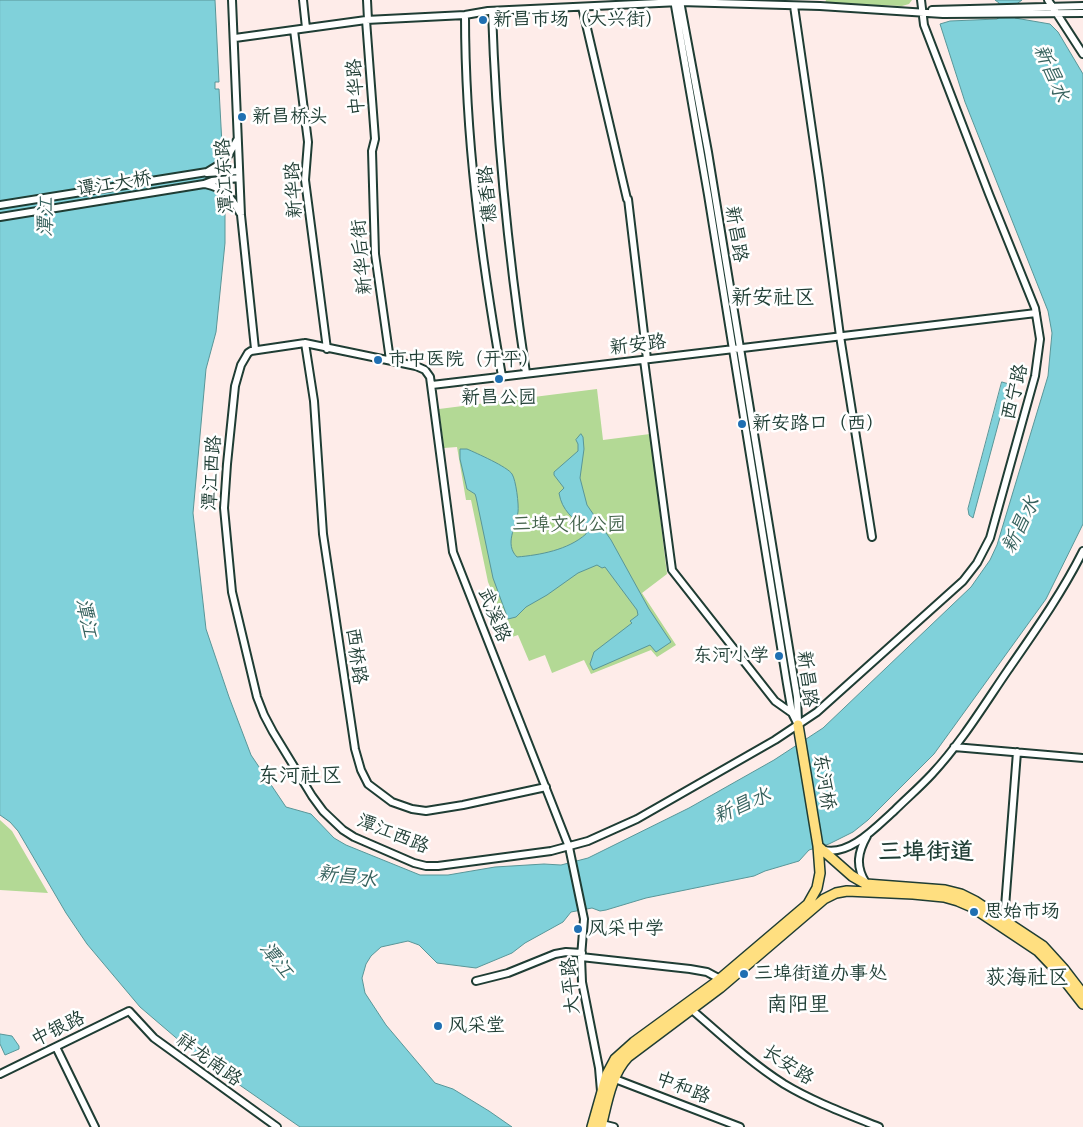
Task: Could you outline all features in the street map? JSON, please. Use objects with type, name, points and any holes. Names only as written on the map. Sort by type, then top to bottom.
[{"type":"main road","name":"东河桥","points":[[597,1125],[601,1093],[610,1066],[624,1050],[720,979],[808,904],[814,896],[819,879],[819,847],[798,725]]},
{"type":"main road","points":[[819,847],[841,867],[866,884],[953,892],[968,897],[1043,946],[1083,994]]},
{"type":"main road","points":[[597,1125],[621,1064],[628,1056],[720,988],[824,899],[841,888],[846,878],[841,867]]},
{"type":"main road","points":[[836,892],[847,891],[944,897],[965,904],[1038,951],[1058,972],[1083,1004]]},
{"type":"street","name":"潭江东路","points":[[232,0],[241,215],[255,350]]},
{"type":"street","points":[[303,0],[306,28]]},
{"type":"street","name":"中华路","points":[[367,0],[376,139],[372,151]]},
{"type":"street","name":"西宁路","points":[[798,725],[817,712],[938,605],[971,572],[990,538],[1036,376],[1040,339],[1036,313],[927,32],[921,11],[921,0]]},
{"type":"street","points":[[1048,0],[1083,54]]},
{"type":"street","points":[[235,38],[367,20],[677,1],[794,6],[821,3],[921,11],[942,8],[1058,14],[1083,13]]},
{"type":"street","name":"新昌路","points":[[677,1],[797,697],[798,725]]},
{"type":"street","points":[[794,6],[840,336],[872,537]]},
{"type":"street","points":[[1024,11],[1083,6]]},
{"type":"street","points":[[582,7],[628,199],[672,570],[775,701],[792,714]]},
{"type":"street","name":"穗香路","points":[[492,11],[504,207],[526,374]]},
{"type":"street","points":[[465,15],[472,172],[482,252],[502,376]]},
{"type":"street","name":"新华路","points":[[294,30],[308,142],[305,180],[327,349]]},
{"type":"street","points":[[202,173],[212,170],[225,161],[238,137]]},
{"type":"street","name":"新华后街","points":[[372,151],[375,254],[390,360]]},
{"type":"street","points":[[202,173],[239,174]]},
{"type":"street","name":"谭江大桥","points":[[0,205],[202,173]]},
{"type":"street","name":"谭江大桥","points":[[0,218],[204,184],[239,174]]},
{"type":"street","points":[[204,184],[216,187],[227,193],[241,215]]},
{"type":"street","name":"新安路","points":[[432,384],[1036,313]]},
{"type":"street","points":[[244,360],[250,344],[252,329]]},
{"type":"street","points":[[255,350],[305,343],[416,366],[425,370],[432,384]]},
{"type":"street","name":"西桥路","points":[[305,343],[314,401],[323,534],[355,749],[365,778],[374,789],[392,802],[424,811],[463,805],[546,787]]},
{"type":"street","name":"新昌路","points":[[736,349],[792,714],[798,725]]},
{"type":"street","name":"潭江西路","points":[[255,350],[248,354],[244,360],[235,386],[226,464],[224,508],[229,578],[244,644],[264,715],[312,796],[336,824],[354,837],[422,865],[438,866],[498,859],[569,847],[637,820],[742,760],[798,725]]},
{"type":"street","name":"武溪路","points":[[432,384],[453,552],[569,847]]},
{"type":"street","points":[[866,884],[859,869],[858,858],[861,846],[868,836],[932,775],[954,747],[1043,620],[1083,551]]},
{"type":"street","points":[[954,747],[1083,758]]},
{"type":"street","points":[[1004,920],[1017,752]]},
{"type":"street","points":[[819,847],[832,851],[840,850],[868,836]]},
{"type":"street","name":"大平路","points":[[569,847],[584,919],[582,955],[583,992],[599,1068],[601,1093]]},
{"type":"street","points":[[476,981],[508,973],[556,954],[566,952],[690,969],[707,972],[720,979]]},
{"type":"street","name":"长安路","points":[[691,1009],[784,1084],[821,1103],[879,1127]]},
{"type":"street","name":"中银路","points":[[0,1074],[129,1011]]},
{"type":"street","name":"祥龙南路","points":[[129,1011],[154,1038],[277,1127]]},
{"type":"street","points":[[56,1048],[96,1127]]},
{"type":"street","name":"中和路","points":[[615,1078],[740,1127]]},
{"type":"street","points":[[597,1125],[614,1127]]},
{"type":"green space","points":[[826,0],[912,0],[909,4],[902,6],[825,3]]},
{"type":"green space","name":"三埠文化公园","points":[[597,389],[603,440],[650,434],[667,574],[642,593],[676,645],[657,657],[651,650],[591,674],[584,660],[552,673],[545,655],[529,661],[518,635],[509,638],[504,626],[506,624],[488,582],[471,500],[466,500],[457,447],[444,448],[439,409]]},
{"type":"green space","points":[[0,820],[12,831],[48,893],[0,890]]},
{"type":"water","points":[[0,0],[215,0],[219,82],[215,82],[215,89],[219,89],[225,200],[225,243],[216,332],[206,369],[193,513],[206,629],[251,755],[286,807],[311,814],[334,838],[346,845],[420,875],[448,875],[495,867],[544,864],[561,865],[588,858],[689,808],[774,760],[823,728],[971,587],[990,560],[997,545],[1048,376],[1052,333],[1048,311],[965,102],[940,24],[950,21],[997,19],[1001,16],[999,3],[995,0],[1022,0],[1014,6],[1013,13],[1015,18],[1050,24],[1058,32],[1083,74],[1083,524],[1046,599],[934,754],[868,820],[853,832],[829,844],[809,850],[799,861],[754,876],[646,898],[606,910],[600,911],[592,908],[571,912],[563,922],[525,943],[512,953],[476,968],[437,963],[419,945],[408,941],[381,947],[371,956],[366,964],[362,978],[365,993],[386,1025],[435,1083],[453,1089],[512,1127],[300,1127],[195,1054],[140,1007],[87,944],[66,913],[18,831],[0,815]]},
{"type":"water","points":[[1002,382],[1009,384],[973,518],[969,515],[968,509]]},
{"type":"water","points":[[581,434],[584,449],[580,478],[587,505],[611,540],[649,609],[671,642],[656,652],[650,645],[593,670],[590,664],[594,652],[632,623],[630,621],[638,615],[637,610],[605,567],[602,568],[597,565],[578,573],[526,607],[516,617],[508,619],[493,578],[476,497],[475,494],[467,489],[460,459],[460,449],[467,449],[498,464],[512,474],[518,498],[518,509],[511,547],[517,557],[535,555],[562,548],[579,540],[586,534],[586,530],[569,514],[563,505],[559,493],[564,488],[554,475],[554,472],[578,451],[576,440]]},
{"type":"water","points":[[0,1034],[12,1036],[19,1049],[5,1055],[0,1044]]},
{"type":"place","name":"新昌市场（大兴街）","points":[[483,20]]},
{"type":"place","name":"新昌桥头","points":[[242,117]]},
{"type":"place","name":"市中医院（开平）","points":[[378,360]]},
{"type":"place","name":"新昌公园","points":[[499,379]]},
{"type":"place","name":"新安路口（西）","points":[[742,424]]},
{"type":"place","name":"东河小学","points":[[779,656]]},
{"type":"place","name":"思始市场","points":[[974,912]]},
{"type":"place","name":"风采中学","points":[[578,929]]},
{"type":"place","name":"三埠街道办事处","points":[[744,974]]},
{"type":"place","name":"风采堂","points":[[438,1026]]},
{"type":"district","name":"新安社区","points":[[773,298]]},
{"type":"district","name":"东河社区","points":[[300,776]]},
{"type":"district","name":"三埠街道","points":[[926,852]]},
{"type":"district","name":"荻海社区","points":[[1027,978]]},
{"type":"district","name":"南阳里","points":[[798,1005]]},
{"type":"water label","name":"新昌水","points":[[1051,73]]},
{"type":"water label","name":"潭江","points":[[46,217]]},
{"type":"water label","name":"新昌水","points":[[1021,525]]},
{"type":"water label","name":"潭江","points":[[86,618]]},
{"type":"water label","name":"新昌水","points":[[742,806]]},
{"type":"water label","name":"新昌水","points":[[347,877]]},
{"type":"water label","name":"潭江","points":[[276,960]]}]
